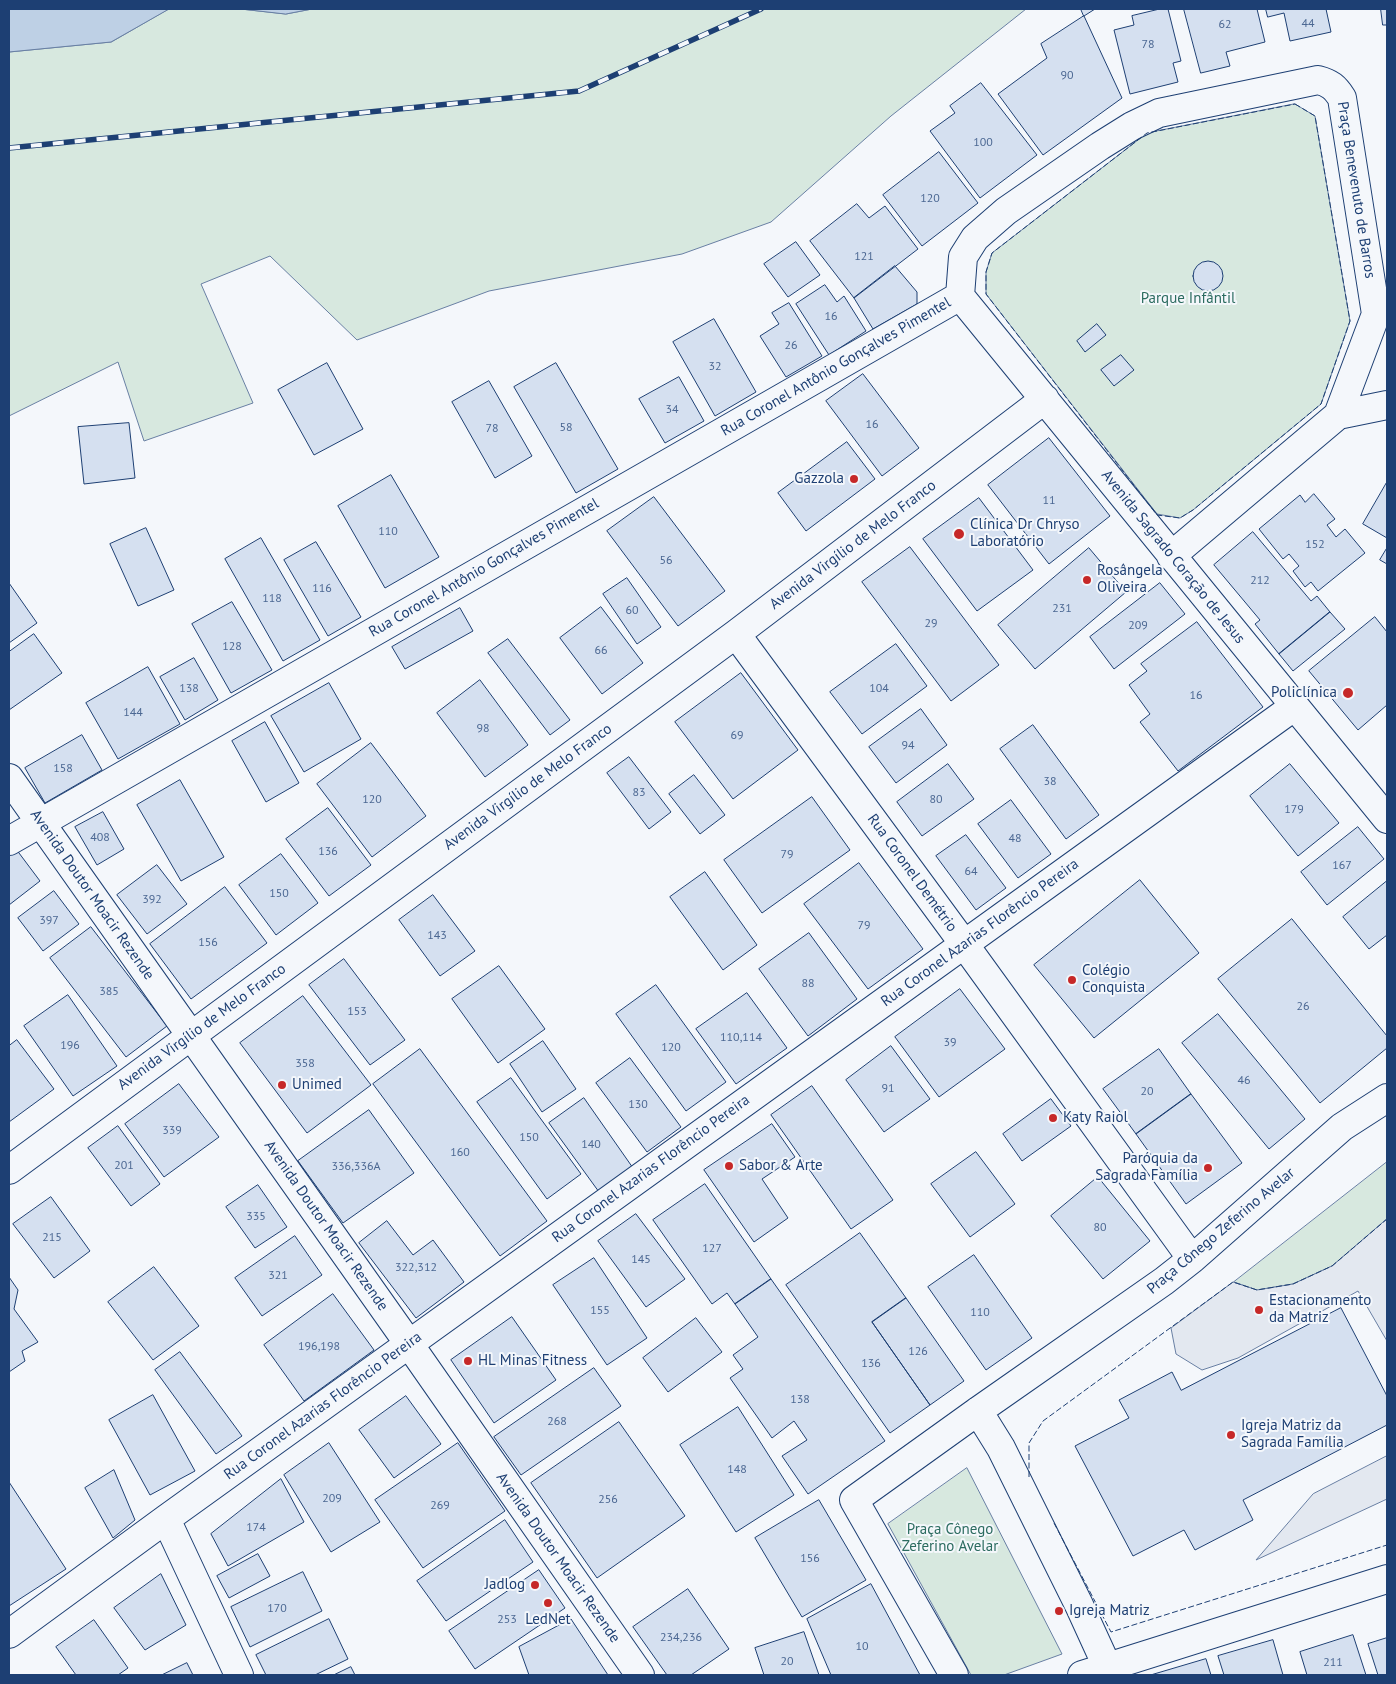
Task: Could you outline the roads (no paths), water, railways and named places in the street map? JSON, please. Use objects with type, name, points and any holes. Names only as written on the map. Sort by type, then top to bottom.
[{"type":"street","name":"Praça Benevenuto de Barros","points":[[960,296],[963,257],[975,238],[1006,211],[1132,126],[1159,113],[1318,80],[1329,82],[1335,87],[1342,98],[1376,314],[1338,415],[1171,556]]},
{"type":"street","name":"Avenida Sagrado Coração de Jesus","points":[[960,296],[1387,819]]},
{"type":"street","name":"Rua Coronel Antônio Gonçalves Pimentel","points":[[9,841],[960,296]]},
{"type":"street","points":[[1376,314],[1387,344]]},
{"type":"street","name":"Avenida Virgílio de Melo Franco","points":[[9,1170],[736,634],[1045,399]]},
{"type":"street","points":[[1338,415],[1387,405]]},
{"type":"street","name":"Rua Coronel Demétrio","points":[[736,634],[1192,1259]]},
{"type":"street","name":"Rua Coronel Azarias Florêncio Pereira","points":[[9,1634],[1295,706]]},
{"type":"street","name":"Avenida Doutor Moacir Rezende","points":[[9,778],[409,1344],[640,1675]]},
{"type":"street","name":"Praça Cônego Zeferino Avelar","points":[[954,1675],[854,1500],[1164,1281],[1192,1259],[1342,1127],[1387,1098]]},
{"type":"street","points":[[978,1411],[1001,1448],[1079,1605],[1100,1673],[1387,1579]]},
{"type":"street","points":[[166,1519],[239,1675]]},
{"type":"water","points":[[9,9],[169,9],[111,42],[9,52]]},
{"type":"water","points":[[241,9],[312,9],[286,14]]},
{"type":"railway","points":[[9,148],[579,91],[761,9]]},
{"type":"place","name":"Gazzola","points":[[854,479]]},
{"type":"place","name":"Clínica Dr Chryso Laboratório","points":[[959,534]]},
{"type":"place","name":"Rosângela Oliveira","points":[[1087,580]]},
{"type":"place","name":"Policlínica","points":[[1348,693]]},
{"type":"place","name":"Colégio Conquista","points":[[1072,980]]},
{"type":"place","name":"Unimed","points":[[282,1085]]},
{"type":"place","name":"Katy Raiol","points":[[1053,1118]]},
{"type":"place","name":"Sabor & Arte","points":[[729,1166]]},
{"type":"place","name":"Paróquia da Sagrada Família","points":[[1208,1168]]},
{"type":"place","name":"Estacionamento da Matriz","points":[[1259,1310]]},
{"type":"place","name":"HL Minas Fitness","points":[[468,1361]]},
{"type":"place","name":"Igreja Matriz da Sagrada Família","points":[[1231,1435]]},
{"type":"place","name":"Jadlog","points":[[535,1585]]},
{"type":"place","name":"LedNet","points":[[548,1603]]},
{"type":"place","name":"Igreja Matriz","points":[[1059,1611]]},
{"type":"park label","name":"Parque Infântil","points":[[1188,299]]}]
